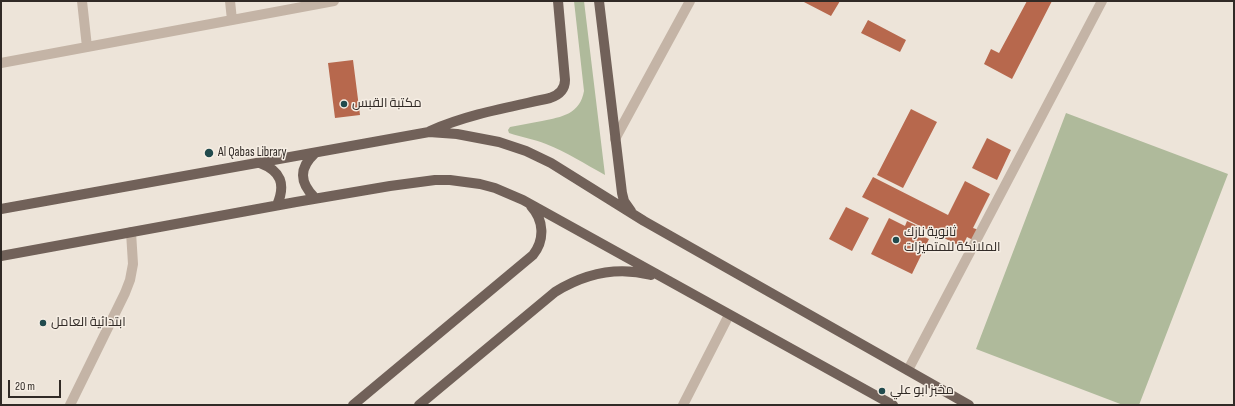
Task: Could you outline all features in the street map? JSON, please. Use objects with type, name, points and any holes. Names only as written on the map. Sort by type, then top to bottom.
[{"type":"main road","points":[[429,132],[444,124],[555,96],[561,92],[565,85],[565,80],[558,1]]},
{"type":"main road","points":[[599,1],[623,197],[629,209],[644,221]]},
{"type":"main road","points":[[1,209],[429,132],[485,138],[526,151],[564,170],[644,221],[969,405]]},
{"type":"main road","points":[[315,153],[308,160],[304,170],[304,181],[307,191],[315,198]]},
{"type":"main road","points":[[260,163],[270,167],[277,174],[281,184],[281,195],[277,205]]},
{"type":"main road","points":[[1,256],[315,198],[390,186],[435,180],[465,182],[495,188],[523,200],[893,405]]},
{"type":"main road","points":[[353,405],[533,255],[540,242],[542,228],[537,214],[531,206],[523,200]]},
{"type":"main road","points":[[419,405],[555,292],[573,282],[592,274],[623,271],[644,273],[664,279]]},
{"type":"street","points":[[82,1],[87,47]]},
{"type":"street","points":[[230,1],[232,20]]},
{"type":"street","points":[[1,63],[334,1]]},
{"type":"street","points":[[615,139],[690,1]]},
{"type":"street","points":[[908,370],[1102,1]]},
{"type":"street","points":[[70,405],[130,280],[133,264],[131,232]]},
{"type":"street","points":[[683,405],[729,315]]},
{"type":"green space","points":[[574,1],[584,1],[605,175],[554,147],[509,133],[508,130],[510,127],[563,116],[574,110],[579,105],[584,91]]},
{"type":"green space","points":[[1066,113],[1228,174],[1139,405],[1123,405],[976,349]]},
{"type":"building","points":[[802,1],[840,1],[831,16]]},
{"type":"building","points":[[1027,1],[1052,1],[1012,79],[984,64],[991,49],[999,53]]},
{"type":"building","points":[[868,20],[906,40],[900,52],[861,33]]},
{"type":"building","points":[[353,60],[360,115],[335,118],[328,63]]},
{"type":"building","points":[[911,109],[937,122],[903,188],[877,175]]},
{"type":"building","points":[[987,138],[1011,150],[997,180],[972,168]]},
{"type":"building","points":[[873,177],[948,215],[965,181],[990,194],[973,228],[979,230],[973,240],[967,237],[962,247],[862,197]]},
{"type":"building","points":[[846,207],[869,218],[852,251],[829,239]]},
{"type":"building","points":[[889,218],[905,226],[907,221],[920,227],[917,234],[929,239],[912,274],[871,254]]},
{"type":"place","name":"مكتبة القبس","points":[[344,104]]},
{"type":"place","name":"Al Qabas Library","points":[[209,153]]},
{"type":"place","name":"ثانوية نازك الملائكة للمتميزات","points":[[896,240]]},
{"type":"place","name":"ابتدائية العامل","points":[[43,323]]},
{"type":"place","name":"مخبز ابو علي","points":[[882,391]]}]
